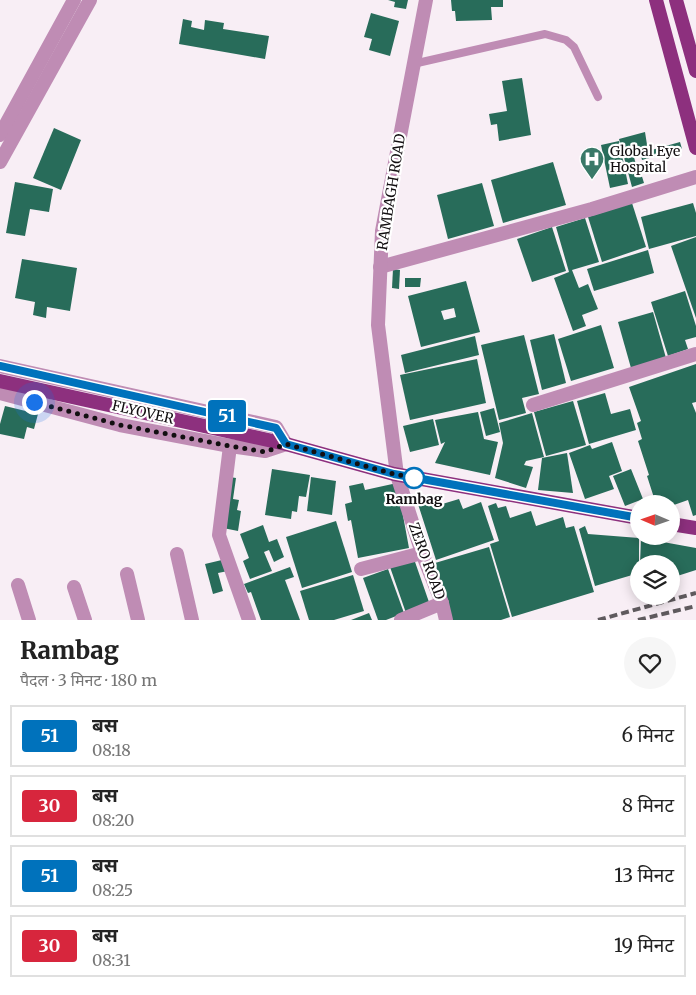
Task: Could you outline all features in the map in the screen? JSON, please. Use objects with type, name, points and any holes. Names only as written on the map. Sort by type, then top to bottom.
[{"type":"main road","points":[[656,0],[696,148]]},
{"type":"main road","points":[[676,0],[696,71]]},
{"type":"main road","name":"FLYOVER","points":[[0,381],[286,444],[397,475],[630,516]]},
{"type":"main road","points":[[680,525],[696,528]]},
{"type":"street","points":[[0,135],[74,0]]},
{"type":"street","points":[[0,162],[90,0]]},
{"type":"street","name":"RAMBAGH ROAD","points":[[397,475],[378,326],[382,231],[426,0]]},
{"type":"street","points":[[380,267],[592,209],[696,177]]},
{"type":"street","points":[[532,405],[696,354]]},
{"type":"street","points":[[0,366],[276,428],[286,444],[265,452],[230,446],[120,425],[0,393]]},
{"type":"street","points":[[230,446],[219,535],[249,620]]},
{"type":"street","name":"ZERO ROAD","points":[[397,475],[446,620]]},
{"type":"street","points":[[361,569],[422,553]]},
{"type":"street","points":[[177,554],[192,620]]},
{"type":"street","points":[[127,574],[138,620]]},
{"type":"street","points":[[18,585],[28,620]]},
{"type":"street","points":[[74,587],[85,620]]},
{"type":"street","points":[[401,620],[442,604]]},
{"type":"lane","points":[[413,64],[545,34],[566,40],[574,47],[598,97]]},
{"type":"building","points":[[388,0],[408,0],[406,9],[394,7],[395,2]]},
{"type":"building","points":[[451,0],[503,0],[503,7],[491,7],[492,20],[456,21],[455,11],[452,11]]},
{"type":"building","points":[[371,13],[399,21],[390,56],[369,50],[372,39],[364,37]]},
{"type":"building","points":[[183,19],[192,21],[191,27],[204,30],[205,20],[224,23],[223,29],[269,36],[265,59],[179,44]]},
{"type":"building","points":[[522,78],[531,135],[499,141],[497,124],[491,125],[489,114],[507,111],[502,81]]},
{"type":"building","points":[[54,128],[81,140],[61,190],[33,178]]},
{"type":"building","points":[[645,132],[648,151],[680,142],[682,149],[642,160],[639,148],[632,149],[636,165],[644,163],[646,168],[640,170],[644,183],[632,187],[619,139]]},
{"type":"building","points":[[619,141],[628,184],[610,188],[601,145]]},
{"type":"building","points":[[553,162],[566,205],[503,223],[491,180]]},
{"type":"building","points":[[15,182],[53,189],[49,212],[30,209],[25,236],[6,233]]},
{"type":"building","points":[[482,183],[494,226],[448,239],[437,195]]},
{"type":"building","points":[[632,203],[646,247],[602,262],[588,217]]},
{"type":"building","points":[[693,203],[696,213],[696,236],[649,249],[641,217]]},
{"type":"building","points":[[585,218],[599,262],[572,270],[579,288],[588,284],[598,309],[582,315],[586,326],[573,331],[554,278],[569,272],[556,227]]},
{"type":"building","points":[[552,227],[566,271],[532,282],[517,239]]},
{"type":"building","points":[[696,237],[696,318],[671,246]]},
{"type":"building","points":[[648,250],[654,273],[594,291],[587,269]]},
{"type":"building","points":[[22,259],[77,268],[70,311],[47,307],[46,318],[33,315],[35,302],[15,298]]},
{"type":"building","points":[[393,269],[400,270],[399,289],[392,288]]},
{"type":"building","points":[[405,278],[421,278],[420,287],[405,287]]},
{"type":"building","points":[[466,281],[480,332],[421,347],[408,296]],"holes":[[[454,308],[456,317],[444,320],[441,311]]]},
{"type":"building","points":[[685,291],[696,326],[696,337],[685,340],[688,349],[668,356],[651,302]]},
{"type":"building","points":[[653,312],[666,358],[631,368],[618,322]]},
{"type":"building","points":[[601,325],[614,368],[571,381],[558,339]]},
{"type":"building","points":[[554,334],[566,383],[542,390],[530,340]]},
{"type":"building","points":[[524,335],[539,394],[522,398],[526,413],[499,420],[481,345]]},
{"type":"building","points":[[475,336],[479,355],[405,373],[401,355]]},
{"type":"building","points":[[477,359],[486,403],[410,420],[400,375]]},
{"type":"building","points":[[696,364],[696,402],[692,403],[696,413],[696,515],[693,516],[688,500],[680,503],[680,495],[653,495],[638,441],[642,439],[637,423],[641,421],[629,387]]},
{"type":"building","points":[[605,393],[611,414],[630,409],[636,430],[589,444],[577,401]]},
{"type":"building","points":[[573,401],[586,445],[546,456],[534,412]]},
{"type":"building","points":[[5,406],[38,414],[34,429],[27,427],[24,439],[0,434],[0,424]]},
{"type":"building","points":[[494,408],[500,432],[486,436],[480,412]]},
{"type":"building","points":[[478,412],[484,439],[498,442],[490,475],[435,463],[445,442],[441,444],[435,420]]},
{"type":"building","points":[[532,413],[544,457],[526,461],[524,465],[533,467],[526,488],[495,478],[503,443],[499,423]]},
{"type":"building","points":[[433,419],[439,445],[410,452],[403,426]]},
{"type":"building","points":[[612,442],[622,471],[609,476],[614,489],[585,499],[569,453],[590,445],[592,449]]},
{"type":"building","points":[[567,453],[573,493],[538,490],[542,458]]},
{"type":"building","points":[[272,469],[310,475],[306,497],[299,496],[297,512],[292,511],[291,519],[265,515]]},
{"type":"building","points":[[631,469],[641,495],[630,495],[630,504],[625,506],[613,476]]},
{"type":"building","points":[[230,477],[236,478],[233,499],[239,500],[237,510],[241,511],[238,531],[223,528]]},
{"type":"building","points":[[311,477],[336,481],[332,515],[307,511]]},
{"type":"building","points":[[363,483],[365,490],[397,483],[409,548],[358,558],[351,520],[348,521],[345,504],[352,502],[349,486]]},
{"type":"building","points":[[436,498],[439,505],[459,499],[463,509],[481,502],[494,540],[436,560],[418,504]]},
{"type":"building","points":[[496,503],[498,508],[506,506],[510,518],[531,511],[536,526],[563,517],[566,528],[574,526],[594,592],[512,617],[490,544],[499,541],[488,506]]},
{"type":"building","points":[[336,521],[352,572],[302,588],[286,537]]},
{"type":"building","points":[[263,525],[269,542],[277,539],[284,557],[274,562],[269,550],[264,552],[272,571],[250,579],[243,561],[249,558],[240,534]]},
{"type":"building","points":[[585,526],[588,534],[630,537],[630,545],[639,545],[639,555],[630,555],[630,576],[595,586],[579,529]]},
{"type":"building","points":[[641,545],[680,545],[696,548],[696,570],[680,575],[680,555],[640,555]]},
{"type":"building","points":[[489,547],[510,617],[501,620],[452,620],[435,563]]},
{"type":"building","points":[[226,559],[228,571],[218,573],[223,591],[213,594],[205,564]]},
{"type":"building","points":[[414,559],[430,605],[406,613],[390,567]]},
{"type":"building","points":[[290,567],[294,577],[285,580],[300,620],[261,620],[251,592],[248,593],[244,584]]},
{"type":"building","points":[[388,569],[404,613],[386,620],[378,620],[363,578]]},
{"type":"building","points":[[353,575],[364,611],[334,620],[309,620],[300,591]]},
{"type":"building","points":[[369,613],[372,620],[351,620]]},
{"type":"railway","points":[[598,620],[696,593]]},
{"type":"railway","points":[[638,620],[696,606]]},
{"type":"bus line","name":"51","points":[[0,366],[276,428],[286,444],[394,474],[630,516]]},
{"type":"place","name":"Global Eye Hospital","points":[[592,180]]},
{"type":"place","name":"Rambag","points":[[414,478]]},
{"type":"route","points":[[34,402],[120,425],[265,452],[286,444],[414,478]]}]
